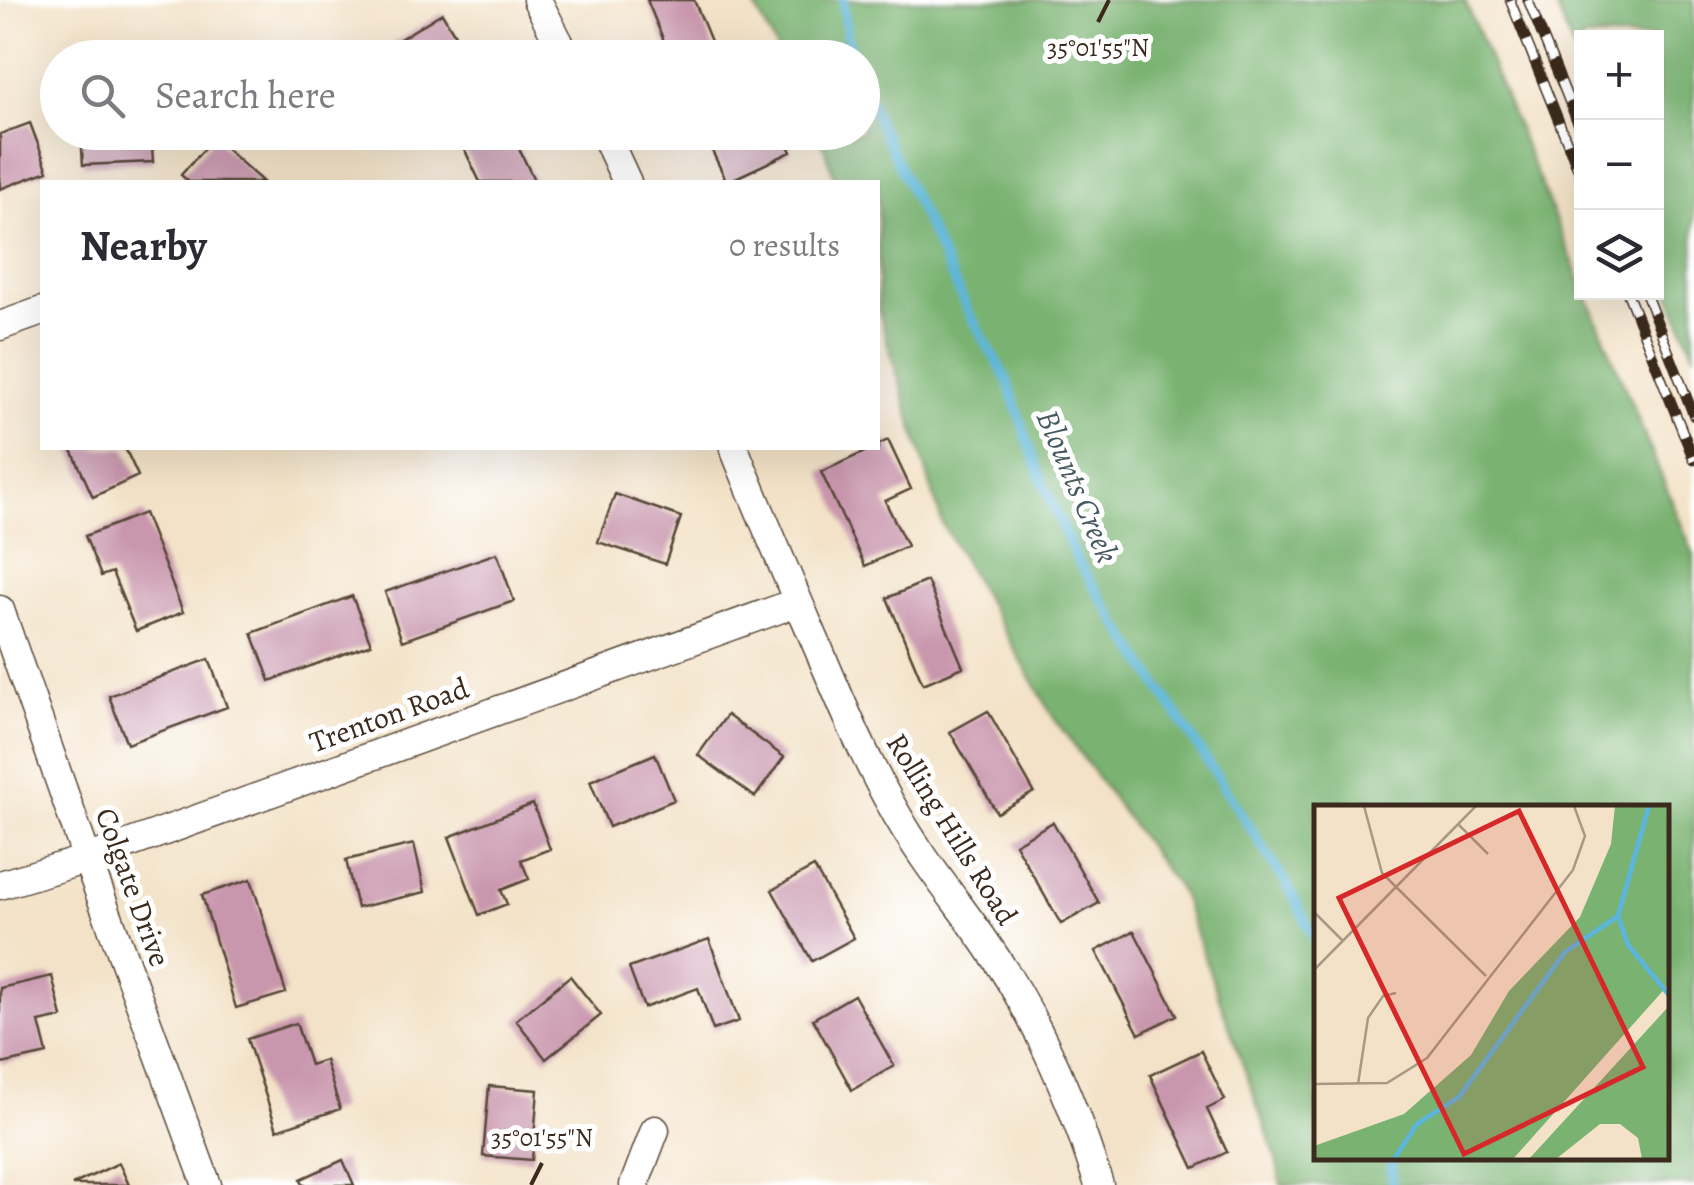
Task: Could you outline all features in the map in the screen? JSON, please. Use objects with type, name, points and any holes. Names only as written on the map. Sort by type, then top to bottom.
[{"type":"street","points":[[537,0],[558,40]]},
{"type":"street","points":[[612,150],[625,180]]},
{"type":"street","points":[[0,326],[40,312]]},
{"type":"street","name":"Rolling Hills Road","points":[[735,450],[858,742],[897,816],[1025,1006],[1058,1070],[1099,1185]]},
{"type":"street","name":"Trenton Road","points":[[0,885],[87,859],[798,602]]},
{"type":"street","name":"Colgate Drive","points":[[0,610],[207,1185]]},
{"type":"street","points":[[634,1185],[655,1130]]},
{"type":"green space","points":[[752,0],[1465,0],[1574,265],[1574,300],[1589,300],[1694,555],[1694,1185],[1281,1185],[1276,1157],[1181,892],[1054,718],[942,523],[880,317],[880,180],[835,180],[825,150],[880,150],[880,40],[772,40]]},
{"type":"green space","points":[[1554,0],[1694,0],[1694,355],[1664,278],[1664,30],[1574,30],[1574,52]]},
{"type":"building","points":[[647,0],[694,0],[710,40],[664,40]]},
{"type":"building","points":[[442,13],[458,40],[398,40]]},
{"type":"building","points":[[30,123],[48,171],[0,189],[0,134]]},
{"type":"building","points":[[82,150],[152,150],[153,162],[83,165]]},
{"type":"building","points":[[203,150],[227,150],[261,180],[187,180],[181,175]]},
{"type":"building","points":[[465,150],[520,150],[534,180],[479,180]]},
{"type":"building","points":[[712,150],[791,152],[731,180],[726,180]]},
{"type":"building","points":[[888,440],[911,489],[885,501],[907,546],[865,566],[821,472],[869,450],[880,450],[880,444]]},
{"type":"building","points":[[72,450],[126,450],[138,476],[93,497]]},
{"type":"building","points":[[615,494],[681,517],[665,564],[598,542]]},
{"type":"building","points":[[144,513],[183,612],[136,631],[112,572],[101,576],[85,536]]},
{"type":"building","points":[[497,553],[514,601],[402,641],[385,592]]},
{"type":"building","points":[[927,581],[963,667],[923,684],[887,598]]},
{"type":"building","points":[[352,596],[371,644],[270,681],[252,633]]},
{"type":"building","points":[[209,659],[227,707],[127,744],[109,696]]},
{"type":"building","points":[[988,711],[1034,792],[997,813],[950,732]]},
{"type":"building","points":[[727,715],[784,757],[755,797],[698,755]]},
{"type":"building","points":[[655,754],[674,800],[609,827],[590,781]]},
{"type":"building","points":[[533,804],[550,849],[521,860],[529,879],[501,890],[507,904],[479,915],[449,837]]},
{"type":"building","points":[[1053,822],[1099,903],[1061,924],[1015,844]]},
{"type":"building","points":[[414,844],[425,892],[357,908],[346,860]]},
{"type":"building","points":[[814,867],[854,938],[812,961],[772,890]]},
{"type":"building","points":[[251,879],[286,993],[236,1008],[202,895]]},
{"type":"building","points":[[1134,931],[1177,1015],[1139,1034],[1096,951]]},
{"type":"building","points":[[709,939],[739,1021],[713,1030],[698,988],[644,1008],[629,968]]},
{"type":"building","points":[[52,976],[62,1017],[39,1022],[47,1054],[2,1064],[0,988]]},
{"type":"building","points":[[570,976],[601,1015],[546,1059],[516,1020]]},
{"type":"building","points":[[854,995],[894,1066],[852,1090],[813,1019]]},
{"type":"building","points":[[296,1023],[310,1065],[325,1060],[340,1109],[277,1130],[247,1039]]},
{"type":"building","points":[[1201,1051],[1225,1100],[1207,1109],[1227,1152],[1194,1168],[1150,1075]]},
{"type":"building","points":[[489,1086],[538,1090],[532,1160],[483,1156]]},
{"type":"building","points":[[343,1160],[354,1185],[303,1185],[301,1179]]},
{"type":"building","points":[[119,1163],[129,1185],[72,1185]]},
{"type":"waterway","name":"Blounts Creek","points":[[843,0],[848,40]]},
{"type":"waterway","name":"Blounts Creek","points":[[880,126],[967,309],[1007,380],[1038,470],[1075,557],[1289,888],[1314,938]]},
{"type":"waterway","name":"Blounts Creek","points":[[1391,1160],[1392,1185]]},
{"type":"railway","points":[[1510,0],[1574,159]]},
{"type":"railway","points":[[1528,0],[1577,120]]},
{"type":"railway","points":[[1630,300],[1694,460]]},
{"type":"railway","points":[[1648,300],[1694,416]]}]
